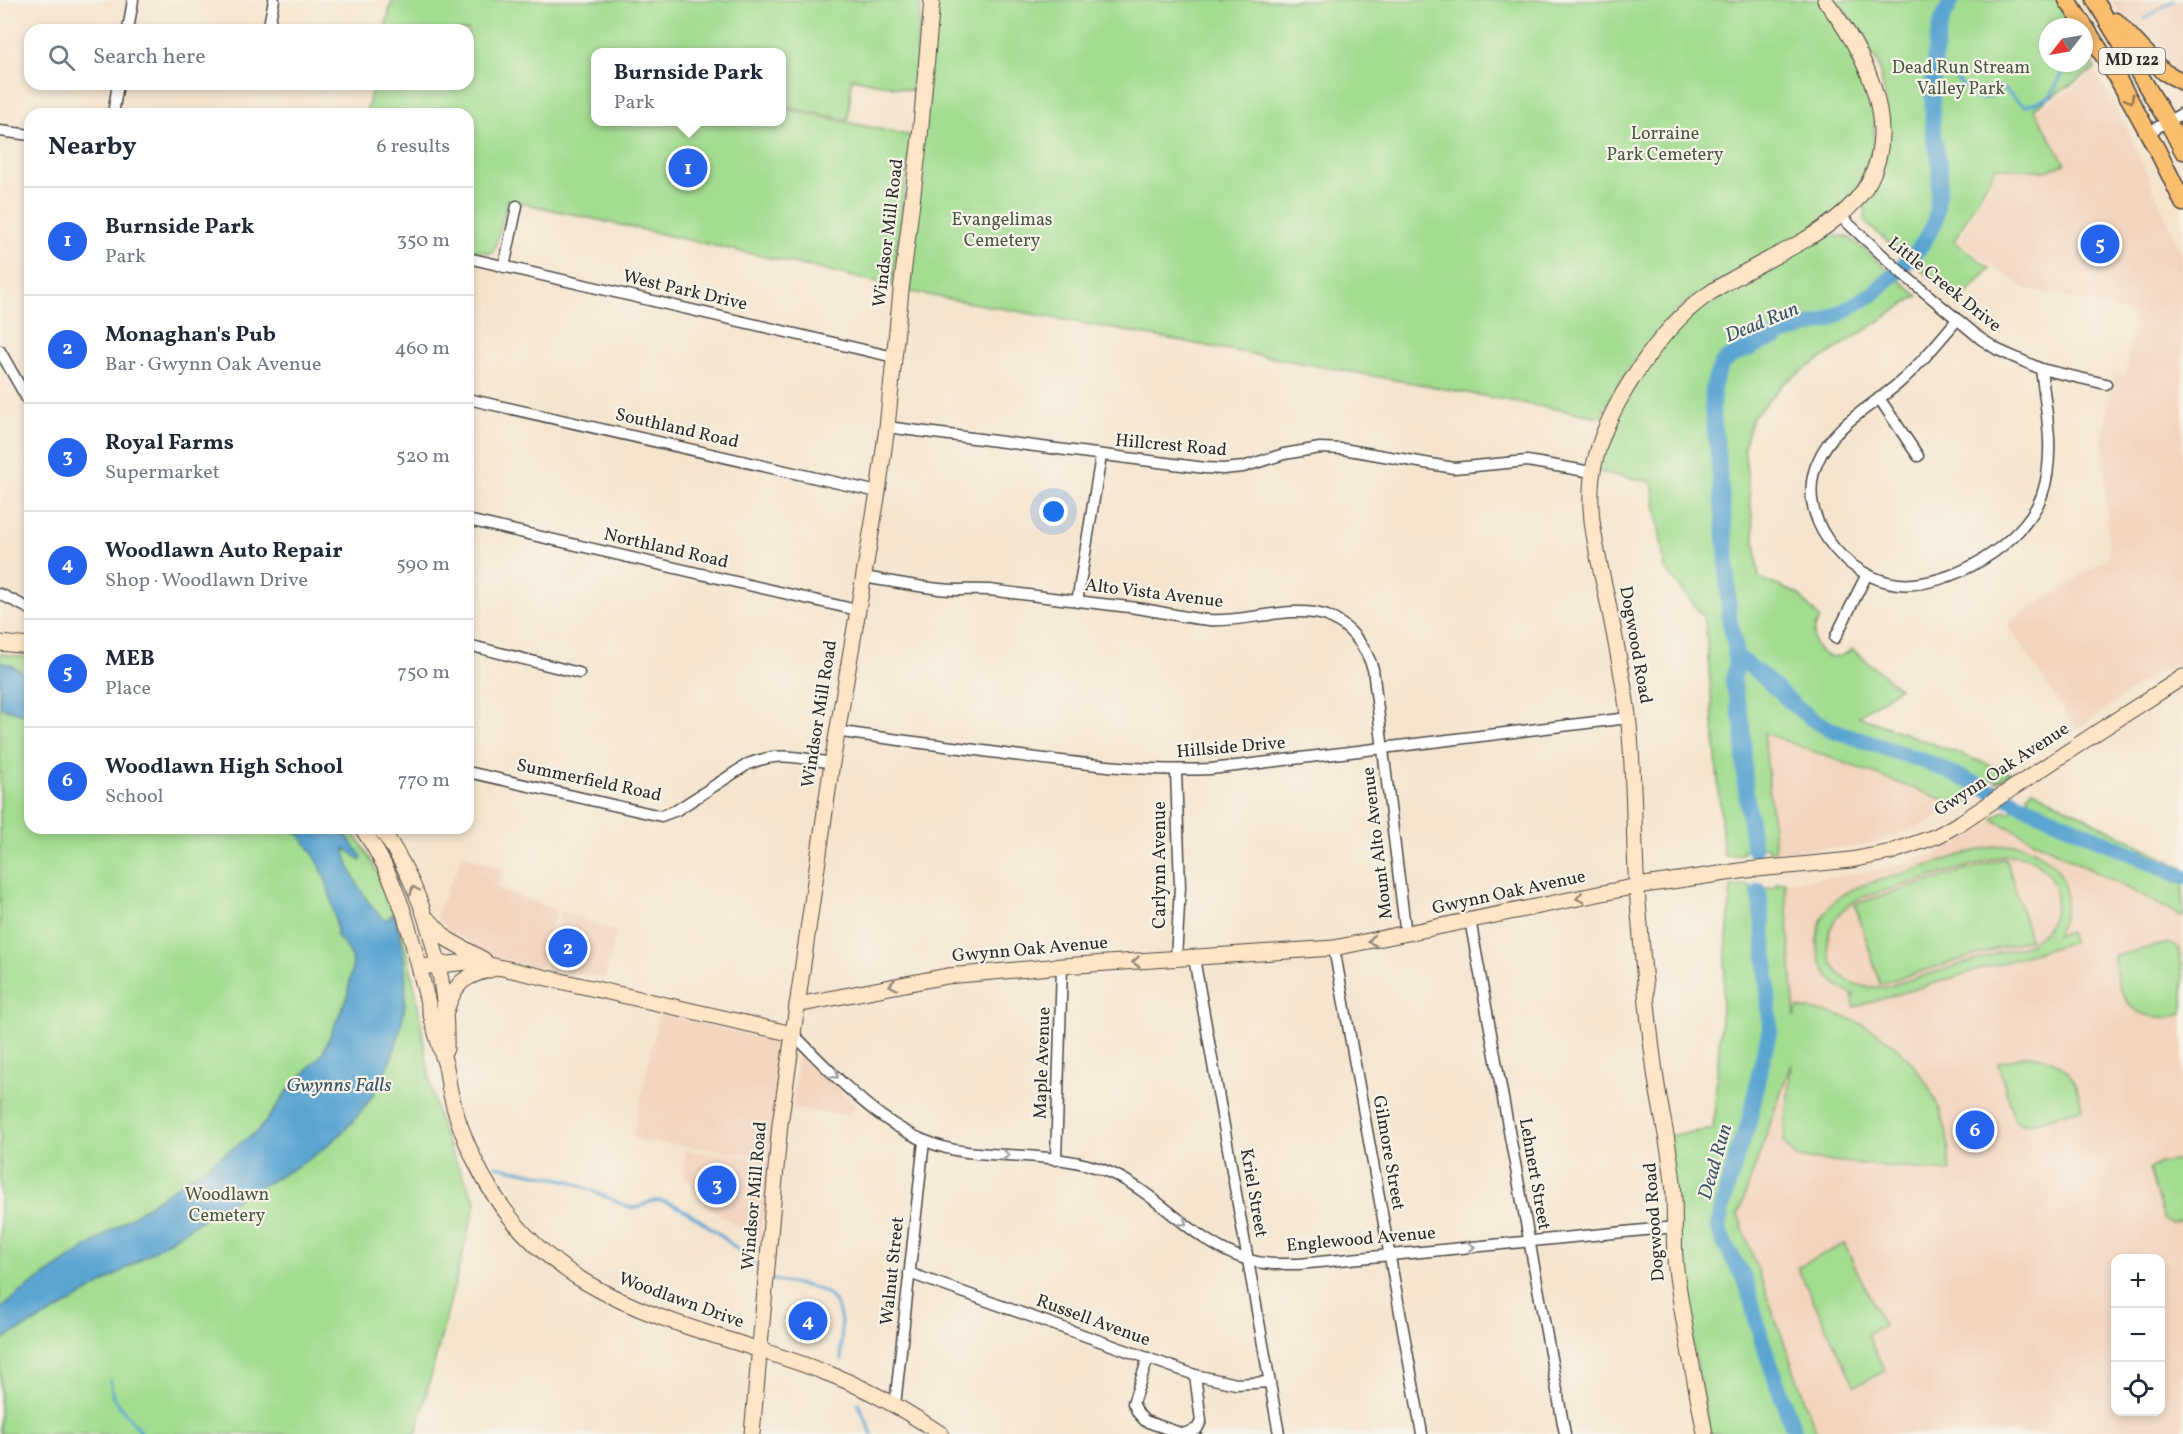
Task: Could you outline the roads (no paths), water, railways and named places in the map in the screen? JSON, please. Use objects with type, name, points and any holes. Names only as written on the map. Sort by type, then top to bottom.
[{"type":"main road","name":"MD 122","points":[[2067,0],[2149,132],[2183,203]]},
{"type":"main road","name":"MD 122","points":[[2096,0],[2183,151]]},
{"type":"main road","points":[[2096,0],[2164,72],[2183,82]]},
{"type":"street","points":[[129,24],[133,0]]},
{"type":"street","points":[[269,24],[274,0]]},
{"type":"street","name":"Windsor Mill Road","points":[[752,1434],[780,1124],[832,763],[887,427],[933,0]]},
{"type":"street","name":"Dogwood Road","points":[[1706,1434],[1679,1293],[1673,1177],[1653,1064],[1637,885],[1633,775],[1628,718],[1618,650],[1592,523],[1590,496],[1592,472],[1602,435],[1652,351],[1683,315],[1709,293],[1798,244],[1839,216],[1859,196],[1873,171],[1880,144],[1880,111],[1866,63],[1825,0]]},
{"type":"street","points":[[114,108],[117,90]]},
{"type":"street","points":[[2149,132],[2183,113]]},
{"type":"street","points":[[0,131],[24,134]]},
{"type":"street","points":[[504,267],[517,206]]},
{"type":"street","name":"Little Creek Drive","points":[[1839,216],[1904,275],[1998,350],[2041,369],[2106,384]]},
{"type":"street","name":"West Park Drive","points":[[474,260],[894,357]]},
{"type":"street","points":[[1958,320],[1913,370],[1844,424],[1825,447],[1816,464],[1813,479],[1815,512],[1820,527],[1841,555],[1867,574],[1898,584],[1932,582],[1954,574],[1993,553],[2023,526],[2042,495],[2049,456],[2049,436],[2041,369]]},
{"type":"street","points":[[0,351],[24,393]]},
{"type":"street","points":[[1879,398],[1918,456]]},
{"type":"street","name":"Southland Road","points":[[474,400],[878,492]]},
{"type":"street","name":"Hillcrest Road","points":[[887,427],[1223,470],[1243,467],[1304,450],[1343,449],[1454,468],[1527,461],[1592,472]]},
{"type":"street","points":[[1077,602],[1101,456]]},
{"type":"street","name":"Northland Road","points":[[474,521],[857,609]]},
{"type":"street","points":[[1835,638],[1867,574]]},
{"type":"street","name":"Alto Vista Avenue","points":[[863,577],[940,589],[986,590],[1133,608],[1192,619],[1221,621],[1303,612],[1328,617],[1352,633],[1369,657],[1373,669],[1384,748]]},
{"type":"street","points":[[0,594],[24,606]]},
{"type":"street","points":[[0,643],[24,645]]},
{"type":"street","points":[[474,647],[579,673]]},
{"type":"street","name":"Gwynn Oak Avenue","points":[[797,1005],[947,976],[1334,948],[1406,935],[1637,885],[1747,870],[1851,860],[1891,852],[1937,836],[1991,804],[2183,677]]},
{"type":"street","name":"Hillside Drive","points":[[837,731],[913,743],[1115,768],[1176,771],[1211,769],[1628,718]]},
{"type":"street","name":"Mount Alto Avenue","points":[[1384,748],[1406,935]]},
{"type":"street","name":"Summerfield Road","points":[[474,773],[661,816],[677,810],[748,764],[761,759],[786,756],[832,763]]},
{"type":"street","name":"Carlynn Avenue","points":[[1176,771],[1180,878],[1176,959]]},
{"type":"street","points":[[366,834],[388,871],[400,899],[422,973],[468,962],[793,1034],[804,1018],[814,1010],[840,997]]},
{"type":"street","points":[[384,834],[402,864],[426,915],[439,970]]},
{"type":"street","points":[[426,915],[447,939],[498,967]]},
{"type":"street","name":"Lehnert Street","points":[[1470,920],[1565,1434]]},
{"type":"street","name":"Gilmore Street","points":[[1334,948],[1422,1434]]},
{"type":"street","name":"Kriel Street","points":[[1194,958],[1279,1434]]},
{"type":"street","name":"Maple Avenue","points":[[1056,1160],[1062,966]]},
{"type":"street","points":[[445,1014],[451,994],[464,979],[498,967]]},
{"type":"street","name":"Woodlawn Drive","points":[[439,970],[445,1014],[445,1065]]},
{"type":"street","name":"Woodlawn Drive","points":[[422,973],[460,1127],[474,1160],[499,1202],[536,1244],[578,1278],[608,1296],[660,1317],[825,1372],[895,1405],[941,1434]]},
{"type":"street","name":"Englewood Avenue","points":[[793,1034],[872,1110],[888,1122],[924,1141],[964,1151],[1080,1164],[1111,1173],[1149,1196],[1210,1242],[1248,1260],[1267,1264],[1299,1264],[1675,1227]]},
{"type":"street","name":"Walnut Street","points":[[895,1405],[924,1141]]},
{"type":"street","name":"Russell Avenue","points":[[909,1273],[1195,1374],[1236,1384],[1270,1382]]},
{"type":"street","points":[[1148,1358],[1133,1403],[1137,1413],[1145,1421],[1183,1434],[1197,1429],[1201,1420],[1195,1374]]},
{"type":"water","points":[[0,662],[11,665],[24,673],[24,714],[0,707]]},
{"type":"water","name":"Gwynns Falls","points":[[298,834],[345,834],[362,857],[360,860],[345,848],[354,877],[366,898],[380,915],[387,920],[393,914],[401,940],[406,982],[402,1022],[396,1046],[376,1089],[348,1126],[312,1157],[221,1208],[72,1302],[0,1341],[0,1310],[19,1293],[258,1131],[284,1095],[322,1054],[347,997],[353,963],[349,951],[336,935],[332,901],[324,875]]},
{"type":"waterway","name":"Dead Run","points":[[1754,850],[1745,784],[1743,728],[1733,682],[1736,666],[1735,646],[1729,617],[1727,563],[1712,410],[1713,388],[1723,362],[1785,333],[1828,320],[1873,294],[1914,255],[1925,240],[1935,223],[1940,179],[1940,166],[1933,133],[1932,84],[1936,45],[1942,20],[1952,0]]},
{"type":"waterway","points":[[2144,19],[2174,0]]},
{"type":"waterway","points":[[1936,53],[1943,68],[1971,95],[1980,99],[1990,97],[1999,87],[2025,106],[2050,97],[2064,72]]},
{"type":"waterway","points":[[1735,655],[1794,705],[1830,729],[1929,763],[2183,877]]},
{"type":"waterway","name":"Dead Run","points":[[1759,891],[1770,1029],[1749,1123],[1740,1145],[1718,1227],[1721,1237],[1746,1282],[1761,1338],[1795,1434]]},
{"type":"waterway","points":[[496,1166],[570,1181],[631,1208],[637,1208],[653,1201],[664,1201],[710,1227],[761,1271]]},
{"type":"waterway","points":[[771,1279],[815,1288],[825,1292],[832,1299],[838,1308],[841,1322],[842,1360]]},
{"type":"waterway","points":[[110,1380],[113,1397],[142,1434]]},
{"type":"waterway","points":[[858,1403],[872,1434]]},
{"type":"place","name":"Burnside Park","points":[[688,168]]},
{"type":"place","name":"MEB","points":[[2100,244]]},
{"type":"place","name":"Monaghan's Pub","points":[[568,948]]},
{"type":"place","name":"Woodlawn High School","points":[[1975,1130]]},
{"type":"place","name":"Royal Farms","points":[[717,1185]]},
{"type":"place","name":"Woodlawn Auto Repair","points":[[808,1321]]},
{"type":"park label","name":"Dead Run Stream Valley Park","points":[[1961,78]]},
{"type":"park label","name":"Lorraine Park Cemetery","points":[[1665,144]]},
{"type":"park label","name":"Evangelimas Cemetery","points":[[1002,230]]},
{"type":"park label","name":"Woodlawn Cemetery","points":[[227,1205]]}]
